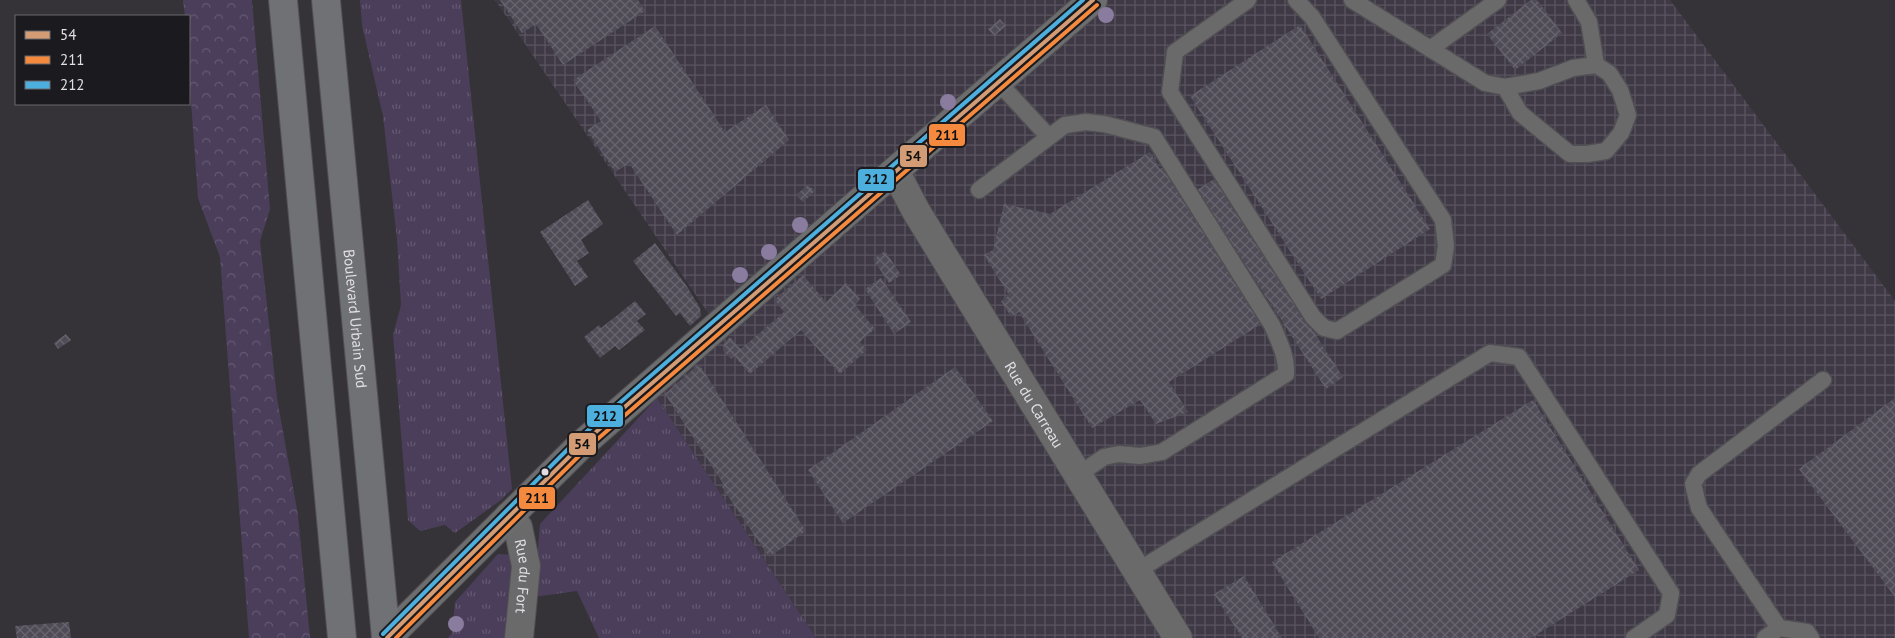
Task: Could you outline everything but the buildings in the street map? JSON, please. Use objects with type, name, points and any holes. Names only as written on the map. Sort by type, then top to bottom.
[{"type":"highway","points":[[283,0],[342,638]]},
{"type":"highway","name":"Boulevard Urbain Sud","points":[[326,0],[386,638]]},
{"type":"street","points":[[386,638],[581,445],[1093,0]]},
{"type":"street","name":"Rue du Carreau","points":[[895,171],[916,211],[1178,638]]},
{"type":"street","name":"Rue du Fort","points":[[509,516],[518,527],[526,566],[519,638]]},
{"type":"lane","points":[[1248,0],[1175,52],[1170,92],[1313,317],[1324,328],[1337,331],[1443,265],[1446,246],[1443,220],[1312,17],[1296,0]]},
{"type":"lane","points":[[1352,0],[1485,83],[1505,87],[1539,81],[1573,68],[1596,65],[1610,73],[1620,90],[1628,115],[1621,133],[1606,151],[1570,154],[1520,113],[1505,87]]},
{"type":"lane","points":[[1430,49],[1498,0]]},
{"type":"lane","points":[[1576,0],[1589,22],[1596,65]]},
{"type":"lane","points":[[998,82],[1048,138]]},
{"type":"lane","points":[[979,190],[1065,125],[1086,122],[1104,124],[1154,137],[1272,325],[1286,364],[1286,374],[1162,452],[1140,456],[1119,454],[1104,457],[1078,475]]},
{"type":"lane","points":[[1137,571],[1490,353],[1519,357],[1671,593],[1667,615],[1634,638]]},
{"type":"lane","points":[[1779,628],[1700,508],[1693,484],[1699,474],[1823,380]]},
{"type":"lane","points":[[1765,638],[1779,628],[1807,632],[1811,638]]},
{"type":"shaded area","points":[[495,0],[1670,0],[1895,301],[1895,638],[816,638],[657,398],[725,338]]},
{"type":"green space","points":[[183,0],[252,0],[270,209],[260,241],[277,398],[298,515],[310,638],[249,638],[220,257],[198,198],[190,88],[190,15],[185,15]]},
{"type":"green space","points":[[360,0],[461,0],[512,489],[501,500],[455,533],[445,525],[420,531],[408,520],[393,335],[401,305],[397,239],[383,116],[362,25]]},
{"type":"green space","points":[[657,398],[816,638],[599,638],[577,591],[534,597],[540,524]]},
{"type":"green space","points":[[498,554],[515,555],[516,565],[505,638],[448,638],[452,633],[455,602]]},
{"type":"transit line","name":"212","points":[[383,634],[577,440],[1083,0]]},
{"type":"transit line","name":"54","points":[[387,638],[581,445],[1093,0]]},
{"type":"transit line","name":"211","points":[[396,638],[585,450],[1097,5]]}]
